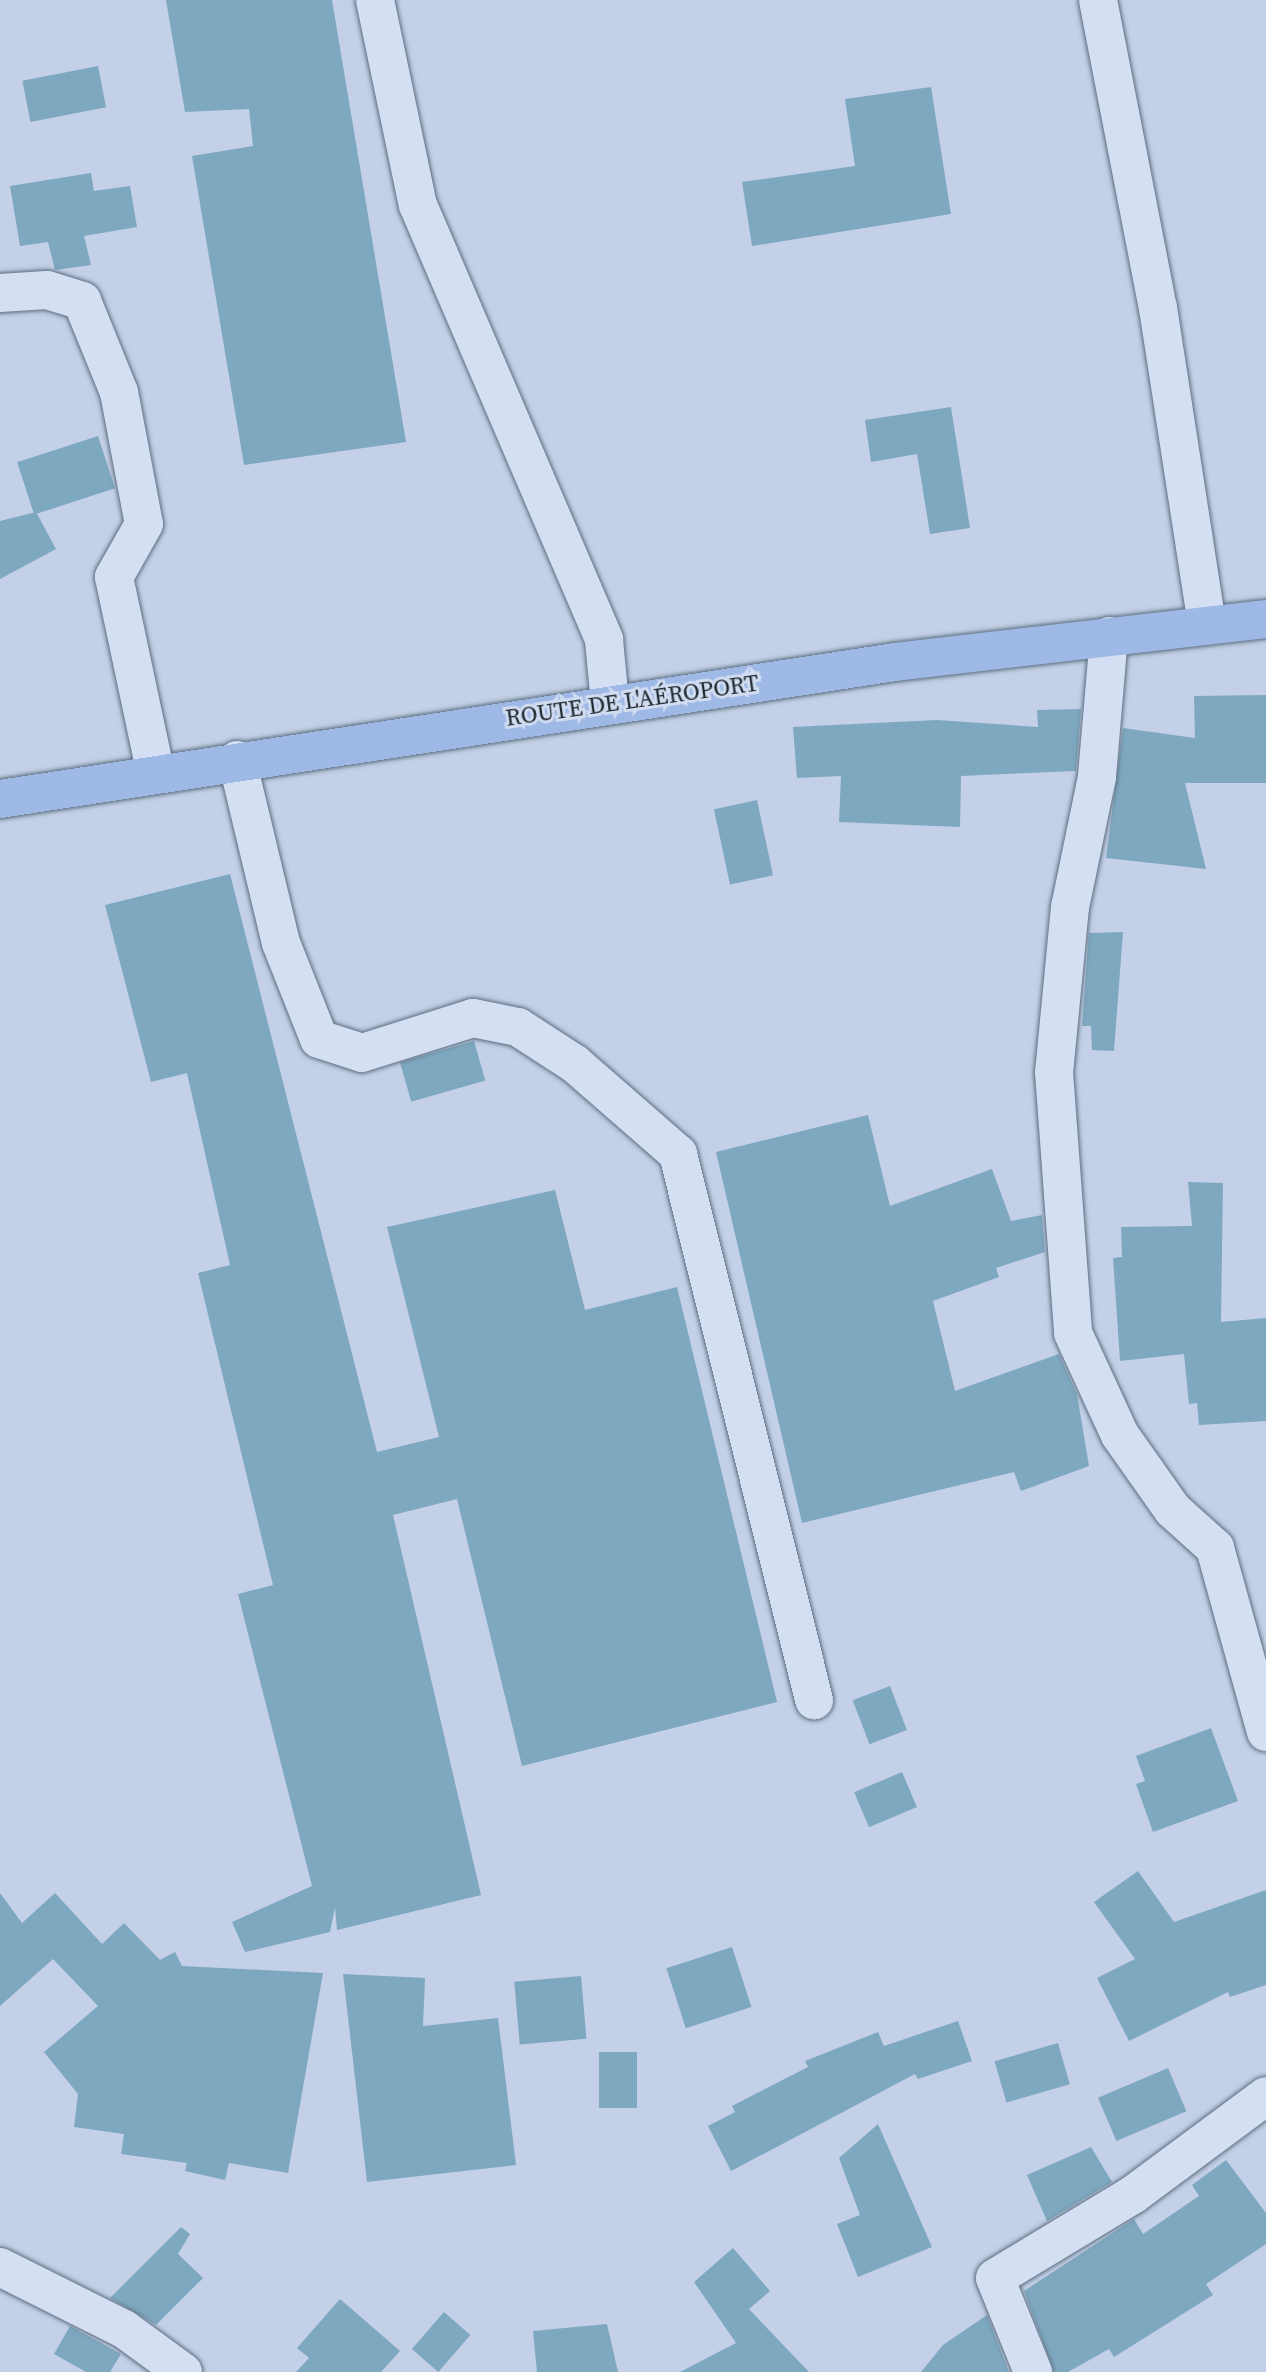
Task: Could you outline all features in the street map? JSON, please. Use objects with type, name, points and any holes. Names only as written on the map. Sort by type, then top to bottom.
[{"type":"main road","name":"ROUTE DE L'AÉROPORT","points":[[0,799],[610,704],[1109,636],[1266,620]]},
{"type":"street","points":[[374,0],[418,205],[604,640],[610,704]]},
{"type":"street","points":[[1098,0],[1158,308],[1207,624]]},
{"type":"street","points":[[0,293],[47,290],[82,301],[119,392],[144,524],[114,577],[156,774]]},
{"type":"street","points":[[1109,636],[1097,777],[1070,907],[1054,1072],[1073,1334],[1120,1435],[1173,1510],[1215,1548],[1266,1732]]},
{"type":"street","points":[[237,760],[281,943],[319,1039],[362,1053],[473,1018],[518,1027],[575,1064],[678,1154],[814,1700]]},
{"type":"street","points":[[1033,2372],[995,2278],[1134,2194],[1266,2096]]},
{"type":"street","points":[[0,2267],[124,2329],[183,2372]]},
{"type":"building","points":[[166,0],[332,0],[406,442],[244,465],[192,156],[253,146],[249,109],[185,112]]},
{"type":"building","points":[[98,66],[106,107],[30,122],[22,81]]},
{"type":"building","points":[[931,87],[951,214],[752,246],[742,182],[855,166],[845,99]]},
{"type":"building","points":[[91,173],[94,191],[130,186],[137,227],[84,236],[91,265],[55,270],[48,242],[20,246],[10,186]]},
{"type":"building","points":[[951,407],[970,528],[930,534],[917,454],[871,462],[865,420]]},
{"type":"building","points":[[98,436],[115,488],[34,515],[17,462]]},
{"type":"building","points":[[36,512],[56,549],[0,579],[0,521]]},
{"type":"building","points":[[1266,695],[1266,783],[1185,783],[1206,869],[1106,858],[1123,728],[1195,738],[1194,696]]},
{"type":"building","points":[[1081,709],[1076,771],[961,776],[960,827],[839,822],[841,776],[797,778],[793,727],[937,720],[1038,727],[1037,710]]},
{"type":"building","points":[[757,800],[773,875],[730,884],[714,809]]},
{"type":"building","points":[[230,874],[377,1452],[439,1437],[387,1227],[555,1190],[585,1310],[677,1287],[777,1702],[522,1766],[457,1499],[393,1515],[481,1895],[337,1930],[335,1907],[330,1932],[245,1952],[232,1922],[312,1886],[238,1594],[273,1585],[198,1273],[230,1265],[187,1073],[151,1082],[105,905]]},
{"type":"building","points":[[1123,932],[1114,1051],[1092,1050],[1091,1026],[1082,1026],[1089,933]]},
{"type":"building","points":[[474,1041],[485,1080],[411,1102],[400,1062]]},
{"type":"building","points":[[868,1115],[890,1206],[992,1169],[1011,1221],[1042,1215],[1045,1252],[996,1268],[999,1277],[933,1301],[955,1391],[1059,1354],[1077,1394],[1089,1466],[1021,1491],[1014,1472],[802,1523],[716,1152]]},
{"type":"building","points":[[1188,1182],[1223,1183],[1221,1322],[1266,1318],[1266,1421],[1199,1425],[1197,1403],[1189,1404],[1184,1354],[1120,1361],[1113,1258],[1122,1257],[1121,1227],[1192,1226]]},
{"type":"building","points":[[890,1686],[907,1730],[870,1744],[853,1700]]},
{"type":"building","points":[[1211,1728],[1238,1801],[1153,1832],[1136,1784],[1145,1781],[1136,1756]]},
{"type":"building","points":[[902,1772],[917,1807],[869,1827],[854,1792]]},
{"type":"building","points":[[1138,1871],[1174,1922],[1266,1890],[1266,1985],[1230,1997],[1228,1992],[1129,2041],[1097,1978],[1135,1959],[1094,1902]]},
{"type":"building","points":[[0,1893],[22,1923],[55,1893],[102,1944],[124,1923],[160,1960],[175,1952],[182,1966],[323,1973],[288,2173],[229,2163],[225,2180],[185,2171],[187,2163],[121,2154],[124,2134],[74,2127],[78,2094],[44,2052],[98,2006],[53,1959],[0,2006]]},
{"type":"building","points":[[732,1947],[751,2007],[686,2028],[666,1968]]},
{"type":"building","points":[[343,1974],[425,1978],[423,2026],[498,2018],[516,2165],[367,2182]]},
{"type":"building","points":[[581,1976],[586,2039],[520,2045],[514,1982]]},
{"type":"building","points":[[958,2021],[972,2061],[918,2079],[915,2074],[731,2171],[708,2126],[735,2112],[732,2106],[808,2067],[805,2061],[878,2032],[884,2046]]},
{"type":"building","points":[[1058,2043],[1070,2084],[1006,2103],[995,2061]]},
{"type":"building","points":[[599,2052],[637,2052],[637,2108],[599,2108]]},
{"type":"building","points":[[1168,2068],[1186,2111],[1116,2141],[1098,2098]]},
{"type":"building","points":[[878,2124],[932,2247],[858,2277],[837,2224],[860,2215],[839,2158]]},
{"type":"building","points":[[1091,2147],[1112,2182],[1047,2221],[1027,2175]]},
{"type":"building","points":[[1226,2160],[1266,2213],[1266,2244],[1206,2284],[1213,2295],[1114,2357],[1109,2349],[1068,2372],[1054,2372],[1024,2291],[1134,2219],[1143,2234],[1199,2196],[1192,2185]]},
{"type":"building","points":[[181,2227],[190,2234],[178,2254],[203,2278],[156,2325],[110,2298]]},
{"type":"building","points":[[733,2248],[770,2291],[749,2309],[809,2372],[680,2372],[736,2343],[694,2282]]},
{"type":"building","points":[[340,2299],[400,2351],[381,2372],[296,2372],[309,2358],[297,2348]]},
{"type":"building","points":[[444,2312],[470,2335],[438,2372],[412,2349]]},
{"type":"building","points":[[987,2315],[1009,2372],[921,2372],[943,2345]]},
{"type":"building","points":[[607,2324],[618,2372],[537,2372],[533,2331]]},
{"type":"building","points":[[70,2326],[121,2354],[110,2372],[86,2372],[54,2354]]}]
